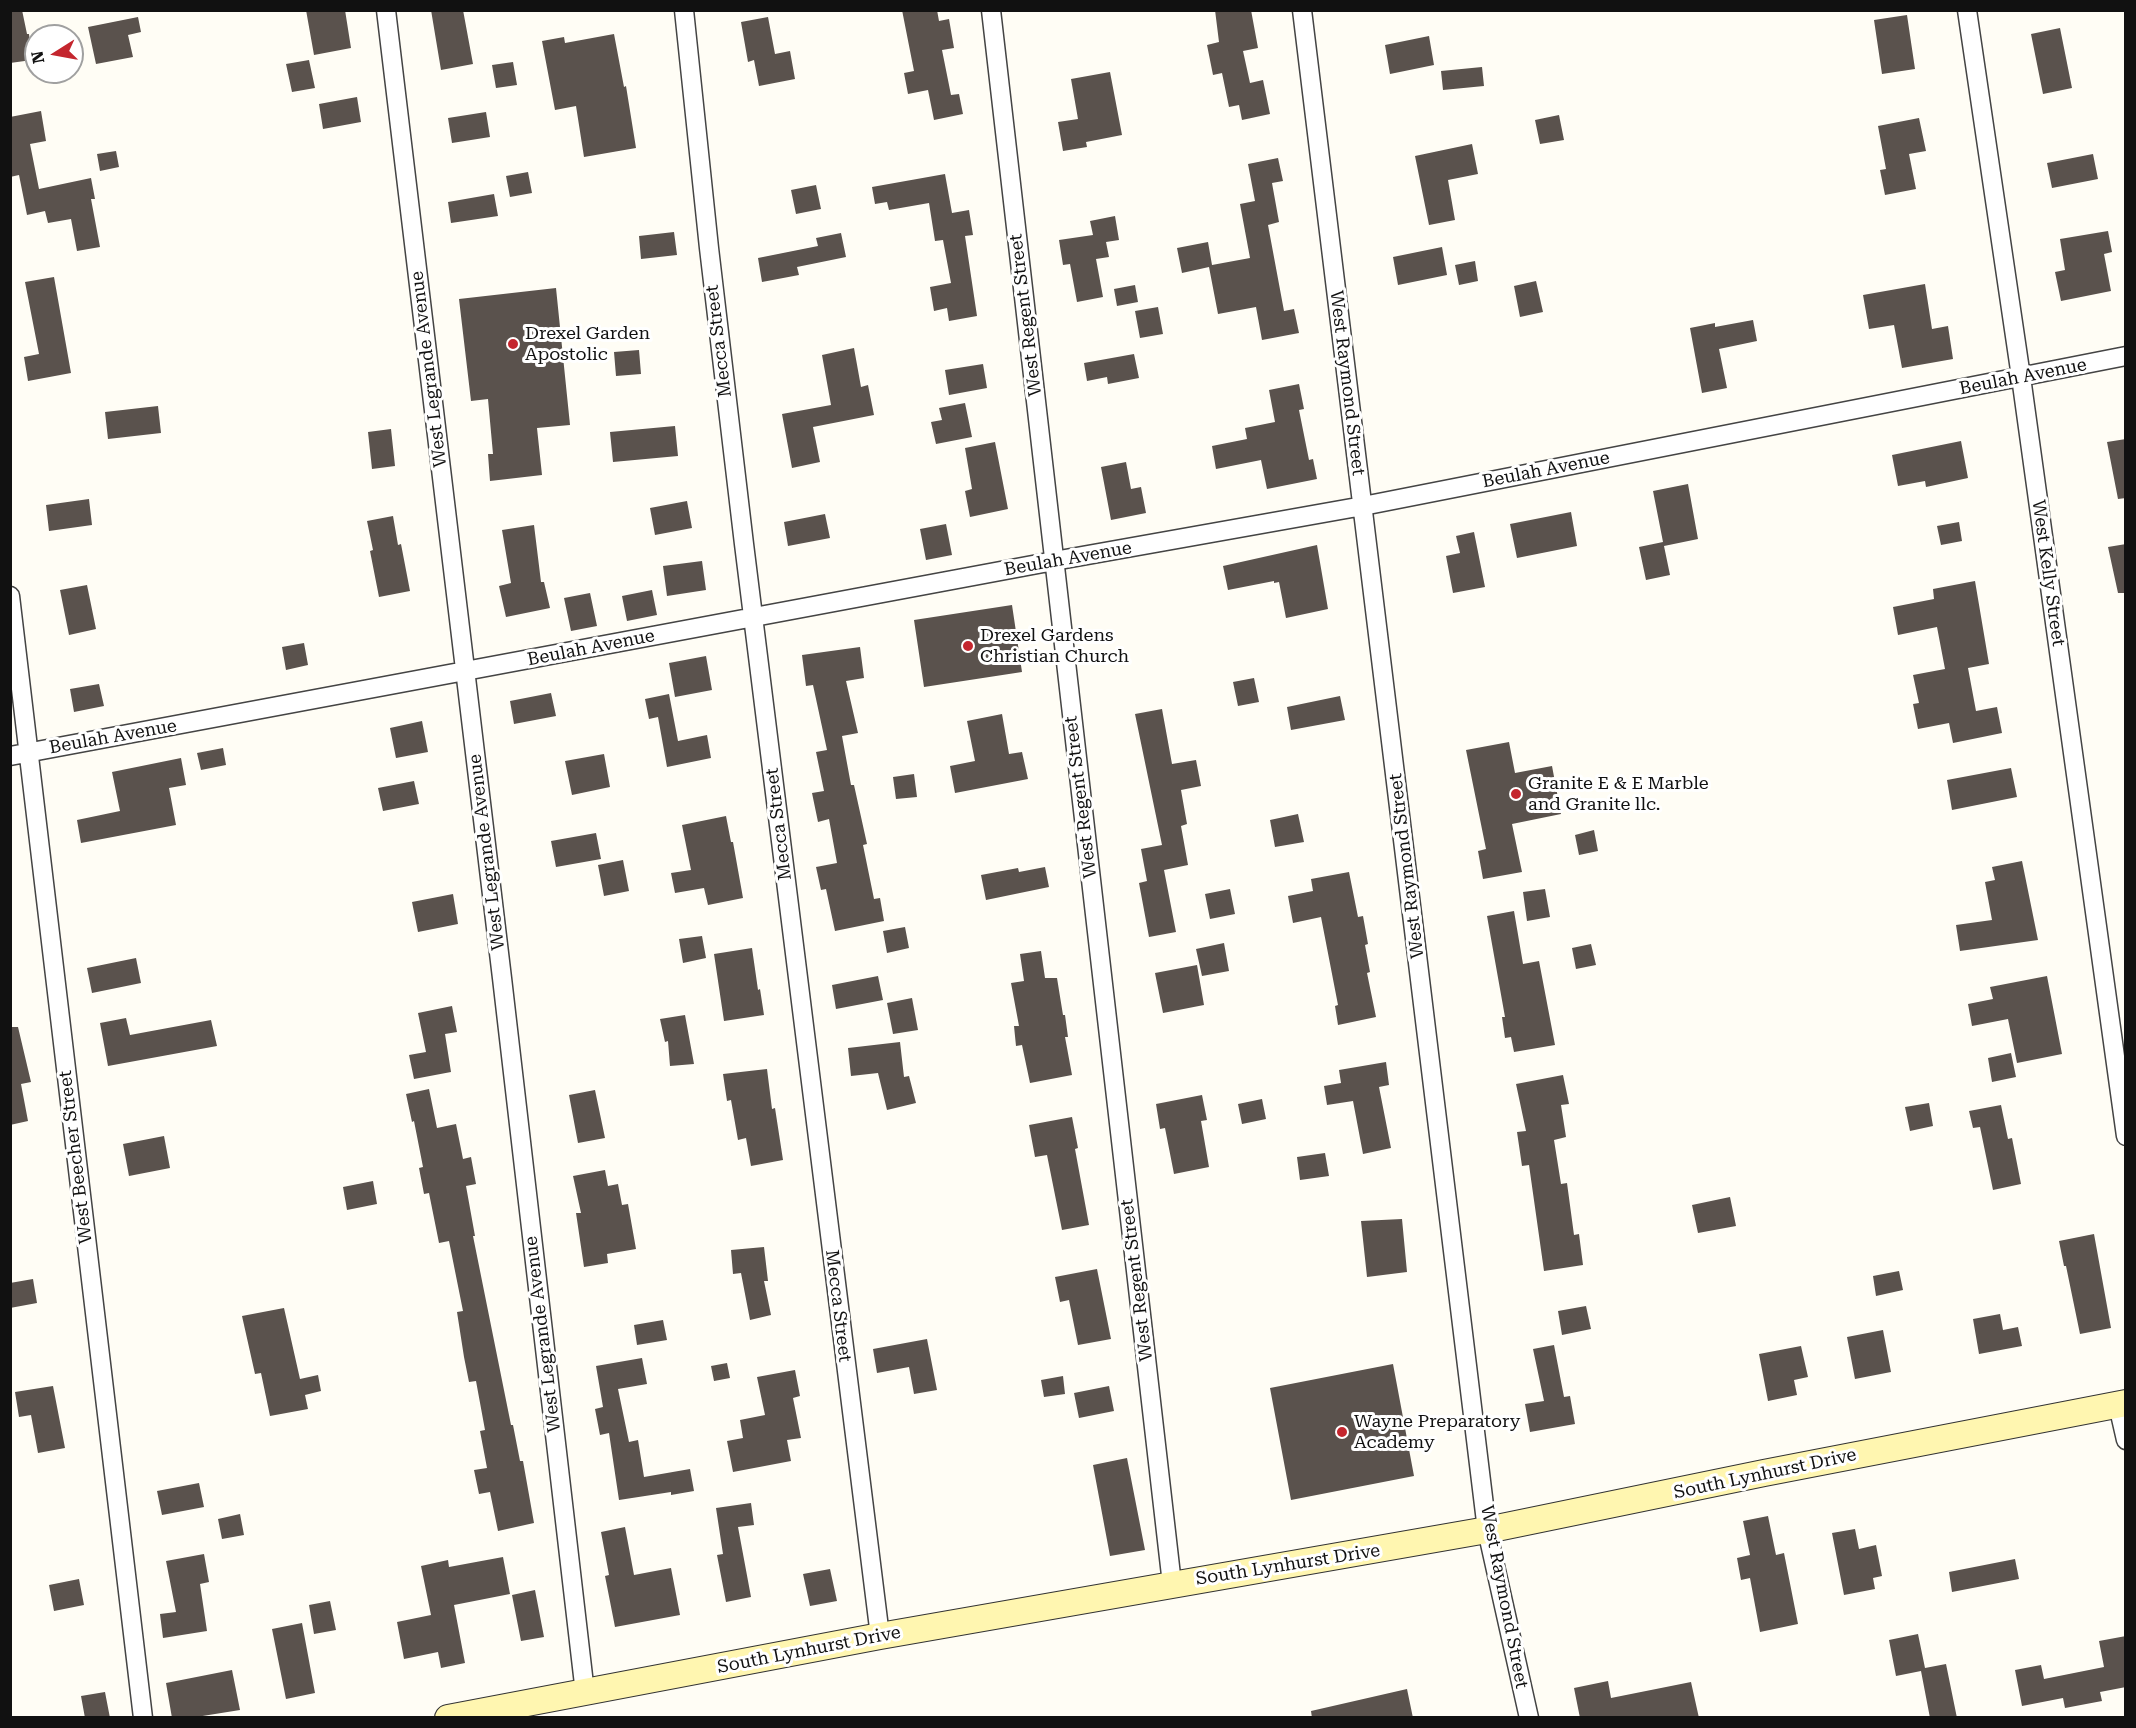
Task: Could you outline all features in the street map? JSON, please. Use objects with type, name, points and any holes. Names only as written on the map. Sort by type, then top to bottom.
[{"type":"main road","name":"South Lynhurst Drive","points":[[448,1718],[880,1636],[1487,1530],[1764,1473],[2122,1404]]},
{"type":"street","name":"West Legrande Avenue","points":[[386,10],[585,1693]]},
{"type":"street","name":"Mecca Street","points":[[684,10],[715,301],[753,617],[880,1636]]},
{"type":"street","name":"West Regent Street","points":[[991,10],[1172,1584]]},
{"type":"street","name":"West Raymond Street","points":[[1302,10],[1487,1530],[1529,1718]]},
{"type":"street","name":"West Kelly Street","points":[[1967,10],[2021,377],[2126,1136]]},
{"type":"street","name":"Beulah Avenue","points":[[10,756],[1054,561],[1363,506],[2126,356]]},
{"type":"street","name":"West Beecher Street","points":[[10,596],[143,1718]]},
{"type":"street","points":[[2122,1404],[2126,1440]]},
{"type":"building","points":[[10,10],[22,10],[25,24],[24,61],[10,63]]},
{"type":"building","points":[[306,10],[345,10],[351,48],[314,55]]},
{"type":"building","points":[[431,10],[463,10],[473,64],[441,70]]},
{"type":"building","points":[[902,10],[937,10],[939,21],[949,19],[954,48],[942,50],[951,95],[959,94],[963,114],[934,120],[928,90],[908,94],[904,73],[914,71]]},
{"type":"building","points":[[1215,10],[1251,10],[1258,48],[1243,51],[1250,83],[1263,80],[1270,114],[1242,120],[1239,105],[1229,107],[1222,73],[1213,75],[1207,45],[1219,42]]},
{"type":"building","points":[[1907,15],[1915,69],[1882,74],[1874,20]]},
{"type":"building","points":[[138,17],[141,32],[128,35],[133,57],[96,64],[88,27]]},
{"type":"building","points":[[768,17],[775,54],[790,51],[795,79],[759,86],[754,60],[748,62],[741,22]]},
{"type":"building","points":[[2060,28],[2072,88],[2043,94],[2031,34]]},
{"type":"building","points":[[614,34],[624,87],[626,86],[636,148],[584,157],[576,106],[555,110],[542,41],[564,37],[565,43]]},
{"type":"building","points":[[1429,36],[1434,65],[1390,74],[1385,45]]},
{"type":"building","points":[[309,60],[315,88],[292,92],[286,64]]},
{"type":"building","points":[[513,62],[517,85],[496,88],[492,65]]},
{"type":"building","points":[[1482,67],[1484,86],[1443,90],[1441,71]]},
{"type":"building","points":[[1110,72],[1122,135],[1086,142],[1087,147],[1063,151],[1058,122],[1078,119],[1071,79]]},
{"type":"building","points":[[357,97],[361,122],[323,129],[319,104]]},
{"type":"building","points":[[41,111],[46,141],[30,144],[39,189],[91,178],[95,199],[91,199],[100,247],[77,251],[71,219],[48,223],[45,211],[27,215],[19,175],[10,177],[10,117]]},
{"type":"building","points":[[486,112],[490,137],[452,143],[448,118]]},
{"type":"building","points":[[1559,115],[1564,140],[1540,144],[1535,120]]},
{"type":"building","points":[[1919,118],[1926,151],[1909,154],[1916,189],[1885,195],[1880,170],[1886,169],[1878,126]]},
{"type":"building","points":[[1472,144],[1478,174],[1448,180],[1455,220],[1429,225],[1415,156]]},
{"type":"building","points":[[116,151],[119,167],[100,171],[97,154]]},
{"type":"building","points":[[2093,154],[2098,179],[2052,188],[2047,163]]},
{"type":"building","points":[[1278,158],[1283,181],[1272,183],[1279,222],[1268,225],[1284,311],[1294,309],[1299,333],[1262,340],[1256,307],[1218,314],[1209,267],[1182,273],[1177,248],[1208,242],[1212,265],[1250,258],[1240,204],[1255,201],[1248,164]]},
{"type":"building","points":[[528,172],[532,193],[510,197],[506,176]]},
{"type":"building","points":[[945,174],[952,213],[969,210],[973,235],[965,236],[977,316],[949,321],[947,308],[934,311],[930,287],[951,283],[943,240],[935,241],[929,203],[889,210],[887,202],[875,204],[872,187]]},
{"type":"building","points":[[816,185],[821,209],[796,214],[791,190]]},
{"type":"building","points":[[494,194],[498,216],[451,223],[448,202]]},
{"type":"building","points":[[1115,216],[1119,240],[1106,242],[1109,257],[1096,259],[1103,297],[1077,302],[1070,264],[1063,265],[1059,240],[1093,235],[1090,221]]},
{"type":"building","points":[[2108,231],[2112,252],[2104,254],[2111,291],[2061,301],[2055,272],[2065,270],[2060,239]]},
{"type":"building","points":[[674,232],[677,255],[641,259],[639,236]]},
{"type":"building","points":[[841,233],[846,257],[797,267],[799,275],[762,282],[758,258],[818,246],[816,238]]},
{"type":"building","points":[[1442,247],[1447,275],[1398,285],[1393,257]]},
{"type":"building","points":[[1475,261],[1478,281],[1459,285],[1455,265]]},
{"type":"building","points":[[54,277],[71,373],[28,381],[24,357],[39,354],[25,282]]},
{"type":"building","points":[[1536,281],[1543,312],[1520,317],[1514,286]]},
{"type":"building","points":[[1925,284],[1932,329],[1948,326],[1953,359],[1902,368],[1894,325],[1869,329],[1863,295]]},
{"type":"building","points":[[1135,285],[1138,302],[1117,306],[1114,289]]},
{"type":"building","name":"Drexel Garden Apostolic","points":[[556,288],[570,425],[537,428],[542,475],[490,481],[488,454],[493,454],[488,399],[471,401],[459,299]]},
{"type":"building","points":[[1158,307],[1163,334],[1140,338],[1135,311]]},
{"type":"building","points":[[1753,320],[1757,341],[1719,349],[1727,388],[1702,393],[1690,328],[1715,323],[1715,327]]},
{"type":"building","points":[[854,348],[861,387],[868,385],[874,415],[813,427],[820,462],[792,468],[782,414],[831,405],[822,355]]},
{"type":"building","points":[[639,350],[641,374],[616,376],[614,352]]},
{"type":"building","points":[[1134,354],[1139,378],[1108,384],[1107,377],[1087,381],[1084,363]]},
{"type":"building","points":[[983,364],[987,388],[949,395],[945,370]]},
{"type":"building","points":[[1299,384],[1304,409],[1299,410],[1309,460],[1313,459],[1317,479],[1267,489],[1261,460],[1216,469],[1212,446],[1247,439],[1245,428],[1275,422],[1269,390]]},
{"type":"building","points":[[965,403],[972,437],[936,444],[931,422],[942,420],[939,408]]},
{"type":"building","points":[[158,406],[161,433],[108,439],[105,412]]},
{"type":"building","points":[[675,426],[678,456],[613,462],[610,432]]},
{"type":"building","points":[[391,429],[395,466],[372,469],[368,432]]},
{"type":"building","points":[[2126,439],[2126,498],[2118,499],[2107,442]]},
{"type":"building","points":[[1961,441],[1968,478],[1926,487],[1925,481],[1898,486],[1892,455]]},
{"type":"building","points":[[995,442],[1008,509],[970,517],[965,491],[972,489],[965,448]]},
{"type":"building","points":[[1126,462],[1131,489],[1141,487],[1146,513],[1111,520],[1101,467]]},
{"type":"building","points":[[1688,484],[1698,539],[1664,546],[1670,575],[1646,580],[1639,547],[1663,542],[1653,491]]},
{"type":"building","points":[[89,499],[92,525],[49,531],[46,505]]},
{"type":"building","points":[[687,501],[692,528],[655,535],[650,508]]},
{"type":"building","points":[[1571,512],[1577,546],[1517,558],[1510,524]]},
{"type":"building","points":[[825,514],[830,538],[788,546],[784,522]]},
{"type":"building","points":[[393,516],[410,591],[379,597],[367,521]]},
{"type":"building","points":[[1959,522],[1962,541],[1941,545],[1937,526]]},
{"type":"building","points":[[946,524],[952,555],[926,560],[920,529]]},
{"type":"building","points":[[534,525],[541,582],[544,582],[550,608],[506,617],[499,586],[511,583],[502,530]]},
{"type":"building","points":[[1474,532],[1485,587],[1453,593],[1446,556],[1460,553],[1456,536]]},
{"type":"building","points":[[2126,544],[2126,593],[2118,593],[2108,547]]},
{"type":"building","points":[[1317,545],[1328,609],[1286,618],[1279,582],[1274,583],[1274,581],[1228,590],[1223,566]]},
{"type":"building","points":[[702,561],[706,590],[667,596],[663,566]]},
{"type":"building","points":[[1975,581],[1989,664],[1968,668],[1976,711],[1997,707],[2002,733],[1953,743],[1949,723],[1918,729],[1913,704],[1919,703],[1913,675],[1945,669],[1937,627],[1898,635],[1893,607],[1934,599],[1933,589]]},
{"type":"building","points":[[87,585],[96,629],[69,635],[60,590]]},
{"type":"building","points":[[652,590],[657,615],[627,621],[622,596]]},
{"type":"building","points":[[590,593],[597,626],[571,631],[564,598]]},
{"type":"building","name":"Drexel Gardens Christian Church","points":[[1012,605],[1022,672],[924,687],[914,620]]},
{"type":"building","points":[[304,643],[308,665],[286,670],[282,647]]},
{"type":"building","points":[[860,647],[864,678],[846,681],[858,733],[842,736],[851,785],[854,785],[867,844],[863,845],[874,899],[880,898],[884,921],[835,931],[826,889],[821,890],[816,867],[837,863],[829,819],[818,822],[812,793],[824,791],[816,752],[827,750],[813,685],[806,686],[802,655]]},
{"type":"building","points":[[706,656],[712,690],[675,697],[669,663]]},
{"type":"building","points":[[1254,678],[1259,702],[1238,706],[1233,682]]},
{"type":"building","points":[[99,684],[104,706],[74,712],[70,689]]},
{"type":"building","points":[[551,693],[556,716],[514,724],[510,701]]},
{"type":"building","points":[[669,694],[678,741],[707,735],[711,758],[667,767],[658,717],[649,719],[645,699]]},
{"type":"building","points":[[1340,696],[1345,720],[1291,730],[1287,707]]},
{"type":"building","points":[[1162,709],[1172,764],[1196,760],[1201,786],[1181,790],[1187,824],[1181,826],[1188,865],[1164,870],[1176,932],[1149,937],[1139,883],[1147,881],[1141,849],[1162,845],[1135,714]]},
{"type":"building","points":[[1002,714],[1009,754],[1022,752],[1028,779],[955,793],[950,766],[975,761],[967,721]]},
{"type":"building","points":[[422,721],[428,752],[396,758],[390,728]]},
{"type":"building","name":"Granite E & E Marble and Granite llc.","points":[[1509,742],[1515,773],[1552,766],[1561,814],[1512,824],[1522,872],[1483,879],[1478,851],[1486,849],[1466,750]]},
{"type":"building","points":[[223,748],[226,765],[201,770],[197,753]]},
{"type":"building","points":[[604,754],[610,787],[572,795],[565,761]]},
{"type":"building","points":[[181,758],[186,785],[169,788],[176,825],[81,843],[77,820],[120,811],[112,772]]},
{"type":"building","points":[[2011,768],[2017,797],[1952,810],[1947,780]]},
{"type":"building","points":[[914,774],[917,797],[896,799],[893,777]]},
{"type":"building","points":[[414,781],[419,804],[383,811],[378,788]]},
{"type":"building","points":[[1298,814],[1304,842],[1275,847],[1270,820]]},
{"type":"building","points":[[726,816],[743,898],[708,905],[704,888],[675,893],[671,873],[691,870],[682,825]]},
{"type":"building","points":[[1594,830],[1598,851],[1579,855],[1575,835]]},
{"type":"building","points":[[596,833],[601,859],[556,867],[551,841]]},
{"type":"building","points":[[623,860],[629,891],[604,896],[598,865]]},
{"type":"building","points":[[2022,861],[2038,940],[1960,951],[1956,925],[1992,920],[1985,882],[1995,880],[1992,867]]},
{"type":"building","points":[[1045,867],[1049,887],[986,900],[981,875],[1018,868],[1019,872]]},
{"type":"building","points":[[1349,872],[1358,917],[1363,916],[1370,972],[1367,973],[1376,1017],[1338,1025],[1335,1006],[1338,1005],[1321,917],[1293,923],[1288,896],[1313,891],[1311,879]]},
{"type":"building","points":[[1230,889],[1235,914],[1210,919],[1205,894]]},
{"type":"building","points":[[1545,889],[1550,917],[1527,921],[1523,892]]},
{"type":"building","points":[[453,894],[458,924],[418,932],[412,902]]},
{"type":"building","points":[[1514,911],[1523,964],[1539,961],[1555,1045],[1514,1052],[1511,1037],[1505,1038],[1502,1017],[1505,1017],[1487,916]]},
{"type":"building","points":[[905,927],[909,948],[887,953],[883,931]]},
{"type":"building","points":[[702,936],[706,958],[683,963],[679,939]]},
{"type":"building","points":[[1224,943],[1229,971],[1202,976],[1196,949]]},
{"type":"building","points":[[1591,944],[1596,965],[1576,969],[1572,948]]},
{"type":"building","points":[[752,948],[764,1015],[724,1021],[714,954]]},
{"type":"building","points":[[1041,951],[1045,978],[1057,978],[1063,1015],[1065,1015],[1068,1037],[1065,1037],[1072,1075],[1030,1083],[1022,1045],[1016,1046],[1014,1026],[1019,1026],[1011,983],[1024,981],[1020,954]]},
{"type":"building","points":[[136,958],[141,983],[92,993],[87,968]]},
{"type":"building","points":[[1197,965],[1204,1005],[1163,1013],[1155,973]]},
{"type":"building","points":[[878,976],[883,1000],[836,1009],[832,985]]},
{"type":"building","points":[[2047,976],[2062,1054],[2017,1063],[2008,1019],[1972,1026],[1968,1004],[1993,999],[1990,987]]},
{"type":"building","points":[[912,998],[918,1030],[893,1034],[887,1003]]},
{"type":"building","points":[[452,1006],[457,1032],[445,1034],[451,1072],[414,1079],[409,1055],[426,1052],[418,1013]]},
{"type":"building","points":[[685,1015],[694,1064],[670,1066],[668,1041],[665,1042],[660,1019]]},
{"type":"building","points":[[126,1018],[130,1035],[211,1020],[217,1046],[108,1066],[100,1023]]},
{"type":"building","points":[[10,1027],[18,1027],[31,1082],[21,1084],[28,1121],[10,1125]]},
{"type":"building","points":[[900,1042],[904,1077],[909,1076],[916,1103],[887,1110],[878,1073],[851,1076],[848,1048]]},
{"type":"building","points":[[2011,1053],[2016,1077],[1992,1082],[1988,1058]]},
{"type":"building","points":[[1386,1062],[1389,1085],[1379,1087],[1391,1148],[1363,1154],[1353,1101],[1327,1105],[1324,1086],[1341,1083],[1339,1070]]},
{"type":"building","points":[[767,1069],[772,1109],[775,1108],[783,1160],[751,1166],[746,1138],[738,1140],[731,1100],[727,1101],[723,1074]]},
{"type":"building","points":[[1563,1075],[1569,1104],[1561,1105],[1566,1137],[1554,1140],[1561,1184],[1567,1183],[1574,1235],[1579,1234],[1583,1265],[1544,1271],[1529,1165],[1522,1166],[1517,1132],[1526,1131],[1516,1084]]},
{"type":"building","points":[[429,1089],[437,1128],[456,1124],[463,1159],[471,1157],[476,1184],[466,1186],[475,1236],[473,1236],[511,1425],[513,1425],[520,1461],[523,1461],[534,1523],[498,1531],[490,1492],[479,1494],[474,1470],[487,1468],[480,1431],[485,1430],[476,1381],[469,1382],[464,1357],[457,1312],[463,1311],[449,1241],[439,1243],[429,1193],[424,1194],[419,1168],[423,1167],[406,1094]]},
{"type":"building","points":[[595,1090],[605,1138],[578,1143],[569,1095]]},
{"type":"building","points":[[1202,1095],[1207,1120],[1201,1121],[1209,1167],[1174,1174],[1165,1128],[1160,1129],[1156,1104]]},
{"type":"building","points":[[1262,1099],[1266,1119],[1242,1124],[1238,1104]]},
{"type":"building","points":[[1929,1103],[1933,1126],[1910,1131],[1905,1107]]},
{"type":"building","points":[[2001,1105],[2008,1139],[2012,1138],[2021,1184],[1993,1190],[1980,1127],[1973,1128],[1969,1111]]},
{"type":"building","points":[[1072,1117],[1078,1148],[1075,1149],[1089,1225],[1062,1230],[1047,1155],[1035,1157],[1029,1125]]},
{"type":"building","points":[[164,1136],[170,1168],[129,1176],[123,1144]]},
{"type":"building","points":[[1325,1153],[1329,1176],[1300,1180],[1297,1157]]},
{"type":"building","points":[[605,1170],[608,1186],[618,1184],[622,1205],[628,1204],[636,1249],[607,1254],[608,1263],[584,1267],[576,1213],[581,1213],[573,1176]]},
{"type":"building","points":[[373,1181],[377,1204],[347,1210],[343,1187]]},
{"type":"building","points":[[1730,1197],[1736,1226],[1698,1233],[1692,1205]]},
{"type":"building","points":[[1402,1219],[1407,1272],[1367,1277],[1361,1221]]},
{"type":"building","points":[[2094,1234],[2111,1328],[2080,1334],[2059,1241]]},
{"type":"building","points":[[764,1247],[768,1281],[764,1281],[771,1315],[750,1320],[741,1273],[733,1274],[731,1250]]},
{"type":"building","points":[[1097,1269],[1111,1339],[1078,1345],[1069,1300],[1060,1302],[1055,1277]]},
{"type":"building","points":[[1899,1271],[1903,1290],[1876,1296],[1873,1276]]},
{"type":"building","points":[[33,1279],[37,1303],[10,1308],[10,1283]]},
{"type":"building","points":[[1586,1306],[1591,1329],[1562,1335],[1558,1311]]},
{"type":"building","points":[[284,1308],[300,1379],[318,1375],[321,1391],[305,1395],[308,1409],[270,1416],[261,1373],[255,1374],[242,1316]]},
{"type":"building","points":[[2000,1314],[2003,1330],[2018,1327],[2022,1346],[1979,1354],[1973,1319]]},
{"type":"building","points":[[663,1320],[667,1340],[637,1345],[634,1325]]},
{"type":"building","points":[[1883,1330],[1891,1372],[1855,1379],[1847,1337]]},
{"type":"building","points":[[927,1339],[937,1390],[914,1394],[909,1367],[877,1373],[873,1349]]},
{"type":"building","points":[[1554,1345],[1564,1397],[1570,1396],[1575,1424],[1530,1432],[1525,1404],[1544,1401],[1533,1349]]},
{"type":"building","points":[[1801,1346],[1808,1377],[1794,1380],[1797,1395],[1768,1401],[1759,1354]]},
{"type":"building","points":[[642,1358],[647,1384],[618,1389],[629,1442],[638,1440],[644,1477],[690,1469],[694,1491],[619,1500],[609,1433],[600,1435],[595,1409],[603,1407],[596,1366]]},
{"type":"building","points":[[727,1363],[730,1378],[714,1381],[711,1366]]},
{"type":"building","name":"Wayne Preparatory Academy","points":[[1393,1364],[1414,1476],[1291,1500],[1270,1388]]},
{"type":"building","points":[[795,1370],[800,1396],[793,1398],[801,1438],[787,1440],[791,1461],[733,1472],[727,1441],[743,1438],[740,1420],[765,1415],[757,1377]]},
{"type":"building","points":[[1063,1376],[1065,1394],[1044,1397],[1041,1380]]},
{"type":"building","points":[[53,1386],[65,1448],[38,1453],[31,1415],[19,1417],[15,1392]]},
{"type":"building","points":[[1109,1386],[1114,1411],[1079,1418],[1074,1393]]},
{"type":"building","points":[[1127,1458],[1145,1550],[1110,1556],[1093,1465]]},
{"type":"building","points":[[199,1483],[204,1507],[162,1515],[157,1491]]},
{"type":"building","points":[[751,1503],[754,1525],[738,1527],[751,1597],[726,1602],[717,1555],[723,1554],[716,1508]]},
{"type":"building","points":[[240,1514],[244,1535],[222,1539],[218,1519]]},
{"type":"building","points":[[1768,1516],[1776,1555],[1784,1553],[1798,1624],[1760,1632],[1750,1578],[1741,1580],[1737,1558],[1750,1555],[1743,1521]]},
{"type":"building","points":[[625,1527],[634,1575],[671,1568],[680,1615],[615,1627],[605,1576],[609,1575],[601,1532]]},
{"type":"building","points":[[1855,1529],[1859,1549],[1876,1545],[1882,1576],[1873,1578],[1875,1589],[1844,1595],[1832,1533]]},
{"type":"building","points":[[204,1554],[209,1582],[200,1584],[207,1631],[163,1638],[160,1614],[176,1612],[166,1561]]},
{"type":"building","points":[[503,1557],[510,1594],[454,1605],[465,1663],[441,1668],[438,1652],[404,1659],[397,1622],[431,1615],[421,1566],[448,1560],[449,1567]]},
{"type":"building","points":[[2015,1559],[2019,1579],[1952,1592],[1949,1572]]},
{"type":"building","points":[[830,1569],[837,1601],[810,1606],[803,1574]]},
{"type":"building","points":[[79,1579],[84,1605],[54,1611],[49,1585]]},
{"type":"building","points":[[535,1590],[544,1637],[521,1641],[512,1595]]},
{"type":"building","points":[[330,1601],[336,1630],[314,1634],[309,1605]]},
{"type":"building","points":[[302,1623],[315,1693],[286,1699],[272,1629]]},
{"type":"building","points":[[1918,1634],[1925,1668],[1946,1664],[1957,1718],[1930,1718],[1921,1671],[1896,1676],[1889,1640]]},
{"type":"building","points":[[2126,1636],[2126,1687],[2100,1692],[2102,1701],[2065,1708],[2063,1698],[2022,1706],[2015,1670],[2041,1665],[2044,1679],[2104,1667],[2099,1641]]},
{"type":"building","points":[[232,1670],[240,1710],[190,1718],[172,1718],[166,1683]]},
{"type":"building","points":[[1608,1681],[1611,1698],[1691,1682],[1699,1718],[1580,1718],[1574,1688]]},
{"type":"building","points":[[1407,1689],[1413,1718],[1312,1718],[1311,1711]]},
{"type":"building","points":[[105,1692],[110,1718],[85,1718],[81,1696]]},
{"type":"place","name":"Drexel Garden Apostolic","points":[[513,344]]},
{"type":"place","name":"Drexel Gardens Christian Church","points":[[968,646]]},
{"type":"place","name":"Granite E & E Marble and Granite llc.","points":[[1516,794]]},
{"type":"place","name":"Wayne Preparatory Academy","points":[[1342,1432]]}]
